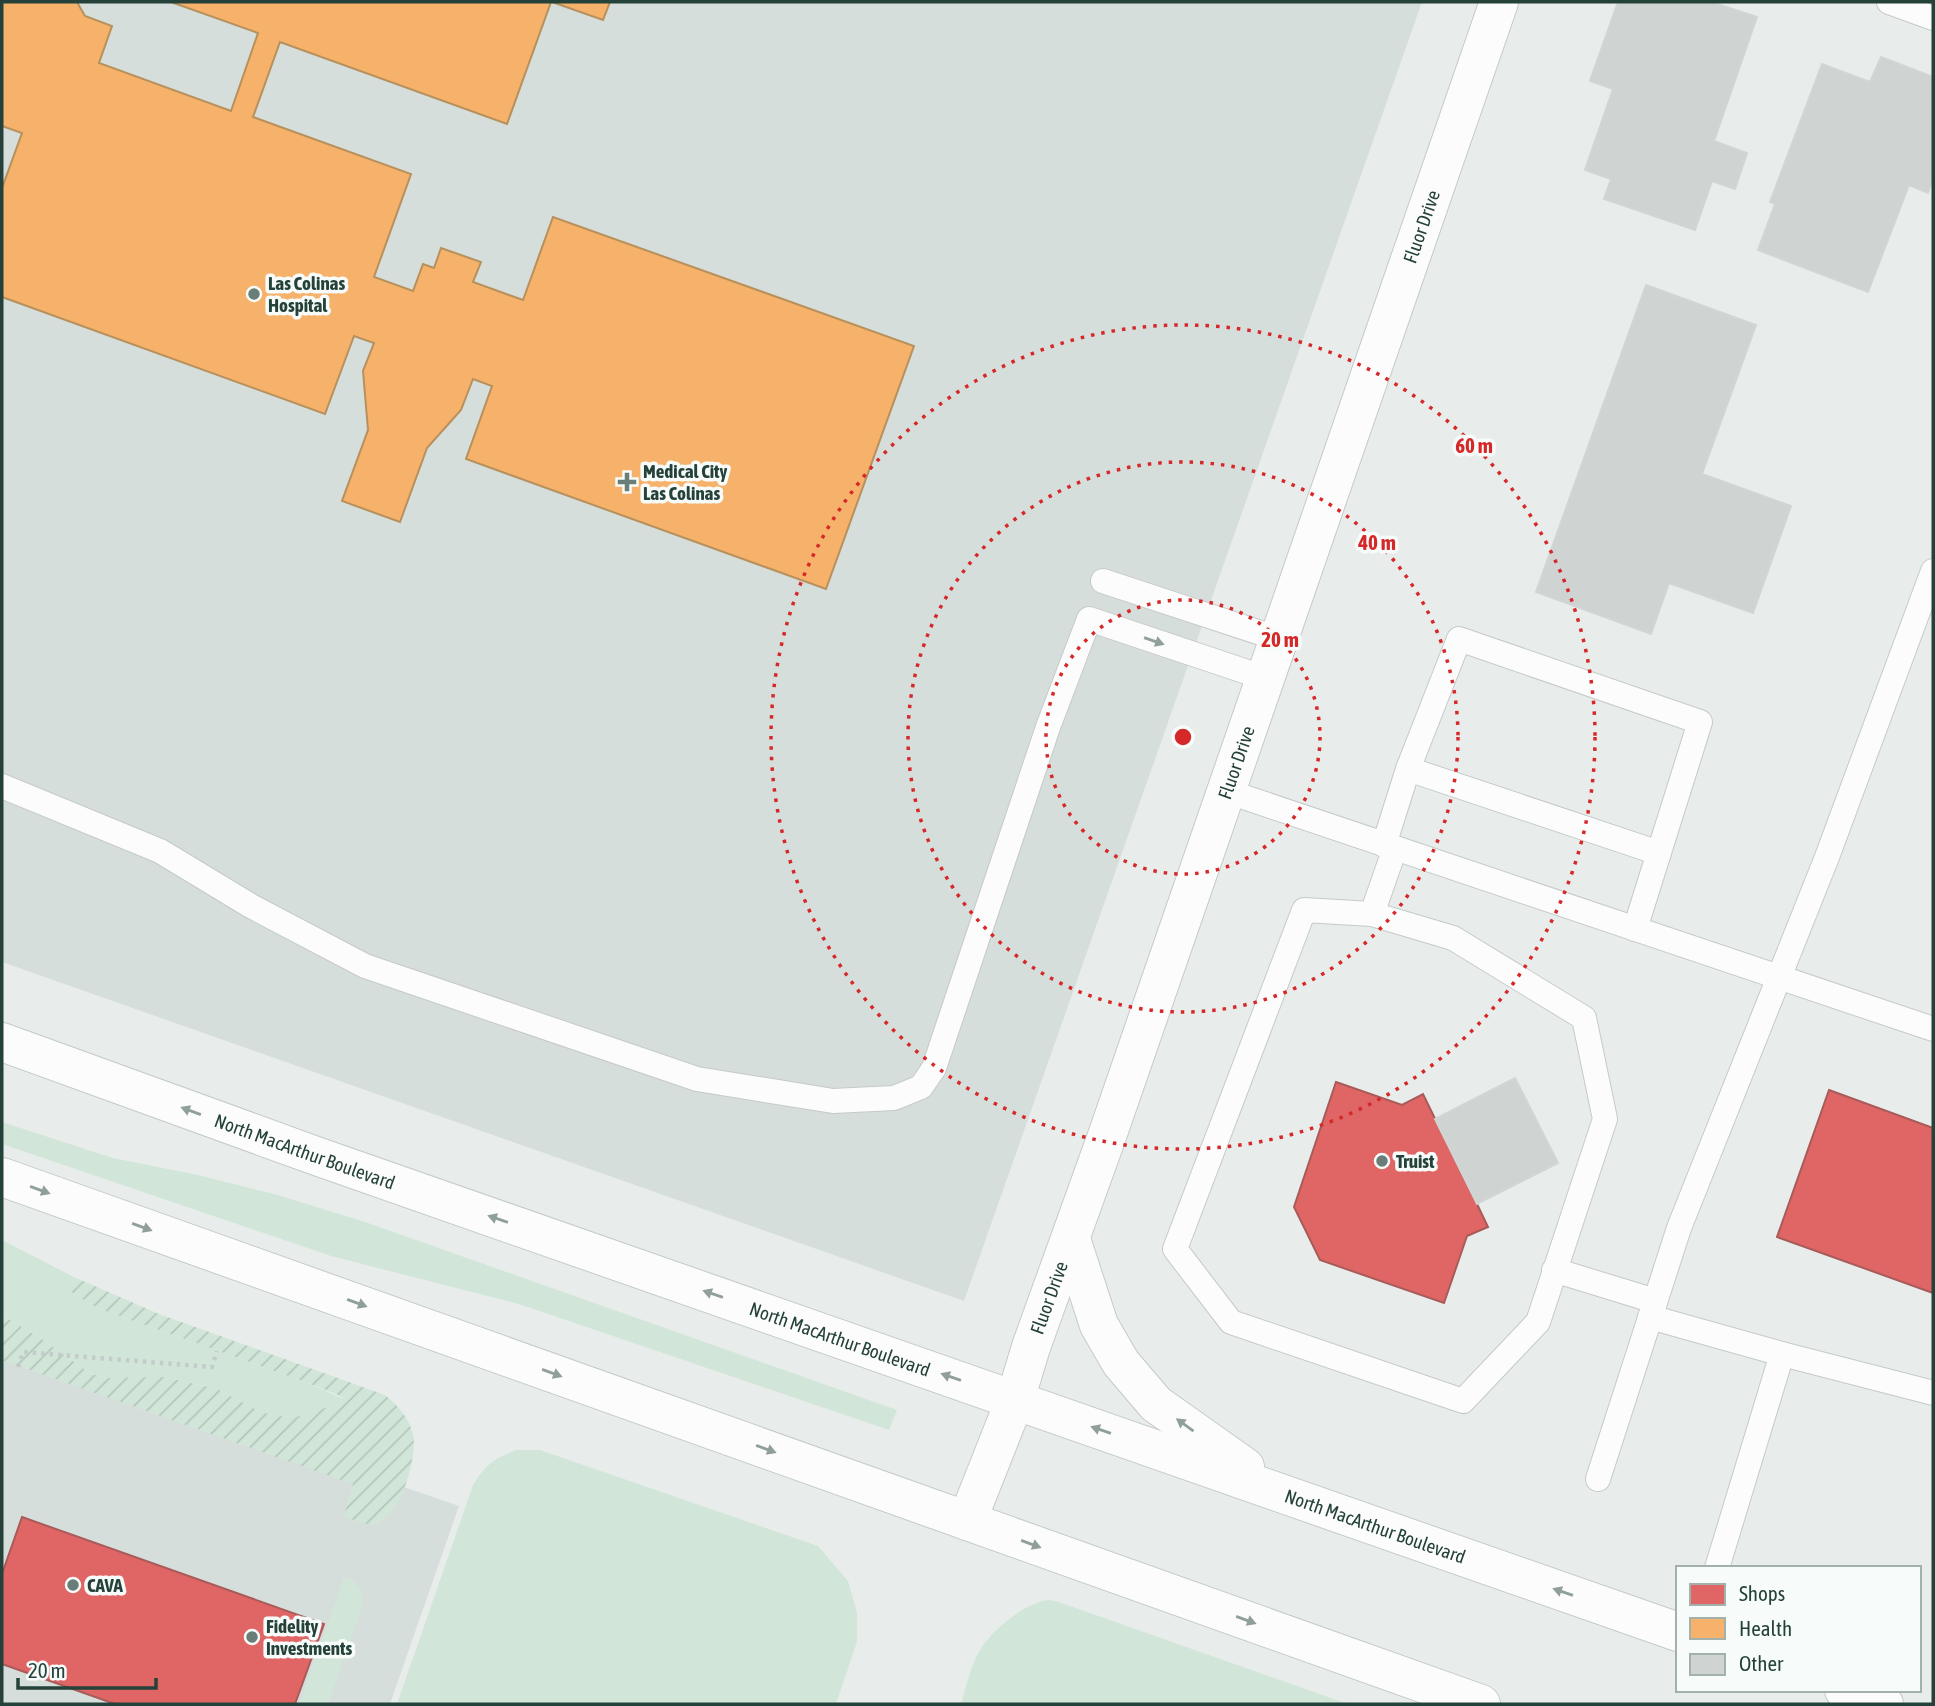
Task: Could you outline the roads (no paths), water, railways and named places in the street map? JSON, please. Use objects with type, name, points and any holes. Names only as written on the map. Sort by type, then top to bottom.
[{"type":"main road","name":"Fluor Drive","points":[[967,1521],[1015,1400],[1031,1347],[1071,1239],[1499,2]]},
{"type":"main road","name":"North MacArthur Boulevard","points":[[2,1042],[319,1157],[1676,1631]]},
{"type":"main road","points":[[2,1177],[1481,1704]]},
{"type":"main road","points":[[1071,1239],[1099,1325],[1121,1363],[1156,1404],[1281,1493]]},
{"type":"main road","points":[[1850,1692],[1884,1704]]},
{"type":"lane","points":[[1889,2],[1933,18]]},
{"type":"lane","points":[[1598,1479],[1679,1228],[1827,857],[1933,571]]},
{"type":"lane","points":[[1103,582],[1279,639]]},
{"type":"lane","points":[[2,786],[160,851],[251,906],[365,966],[697,1079],[833,1101],[894,1098],[921,1087],[934,1068],[1048,727],[1089,619],[1265,678]]},
{"type":"lane","points":[[1372,914],[1408,769],[1459,639],[1700,722],[1634,929]]},
{"type":"lane","points":[[1408,769],[1659,853]]},
{"type":"lane","points":[[1226,791],[1933,1029]]},
{"type":"lane","points":[[1304,910],[1372,914],[1452,938],[1584,1018],[1605,1119],[1538,1322],[1463,1401],[1231,1322],[1175,1249],[1304,910]]},
{"type":"lane","points":[[1554,1270],[1653,1309],[1782,1354],[1933,1394]]},
{"type":"lane","points":[[1718,1566],[1782,1354]]},
{"type":"place","name":"Las Colinas Hospital","points":[[254,294]]},
{"type":"place","name":"Medical City Las Colinas","points":[[627,482]]},
{"type":"place","name":"Truist","points":[[1382,1161]]},
{"type":"place","name":"CAVA","points":[[73,1585]]},
{"type":"place","name":"Fidelity Investments","points":[[252,1637]]}]
